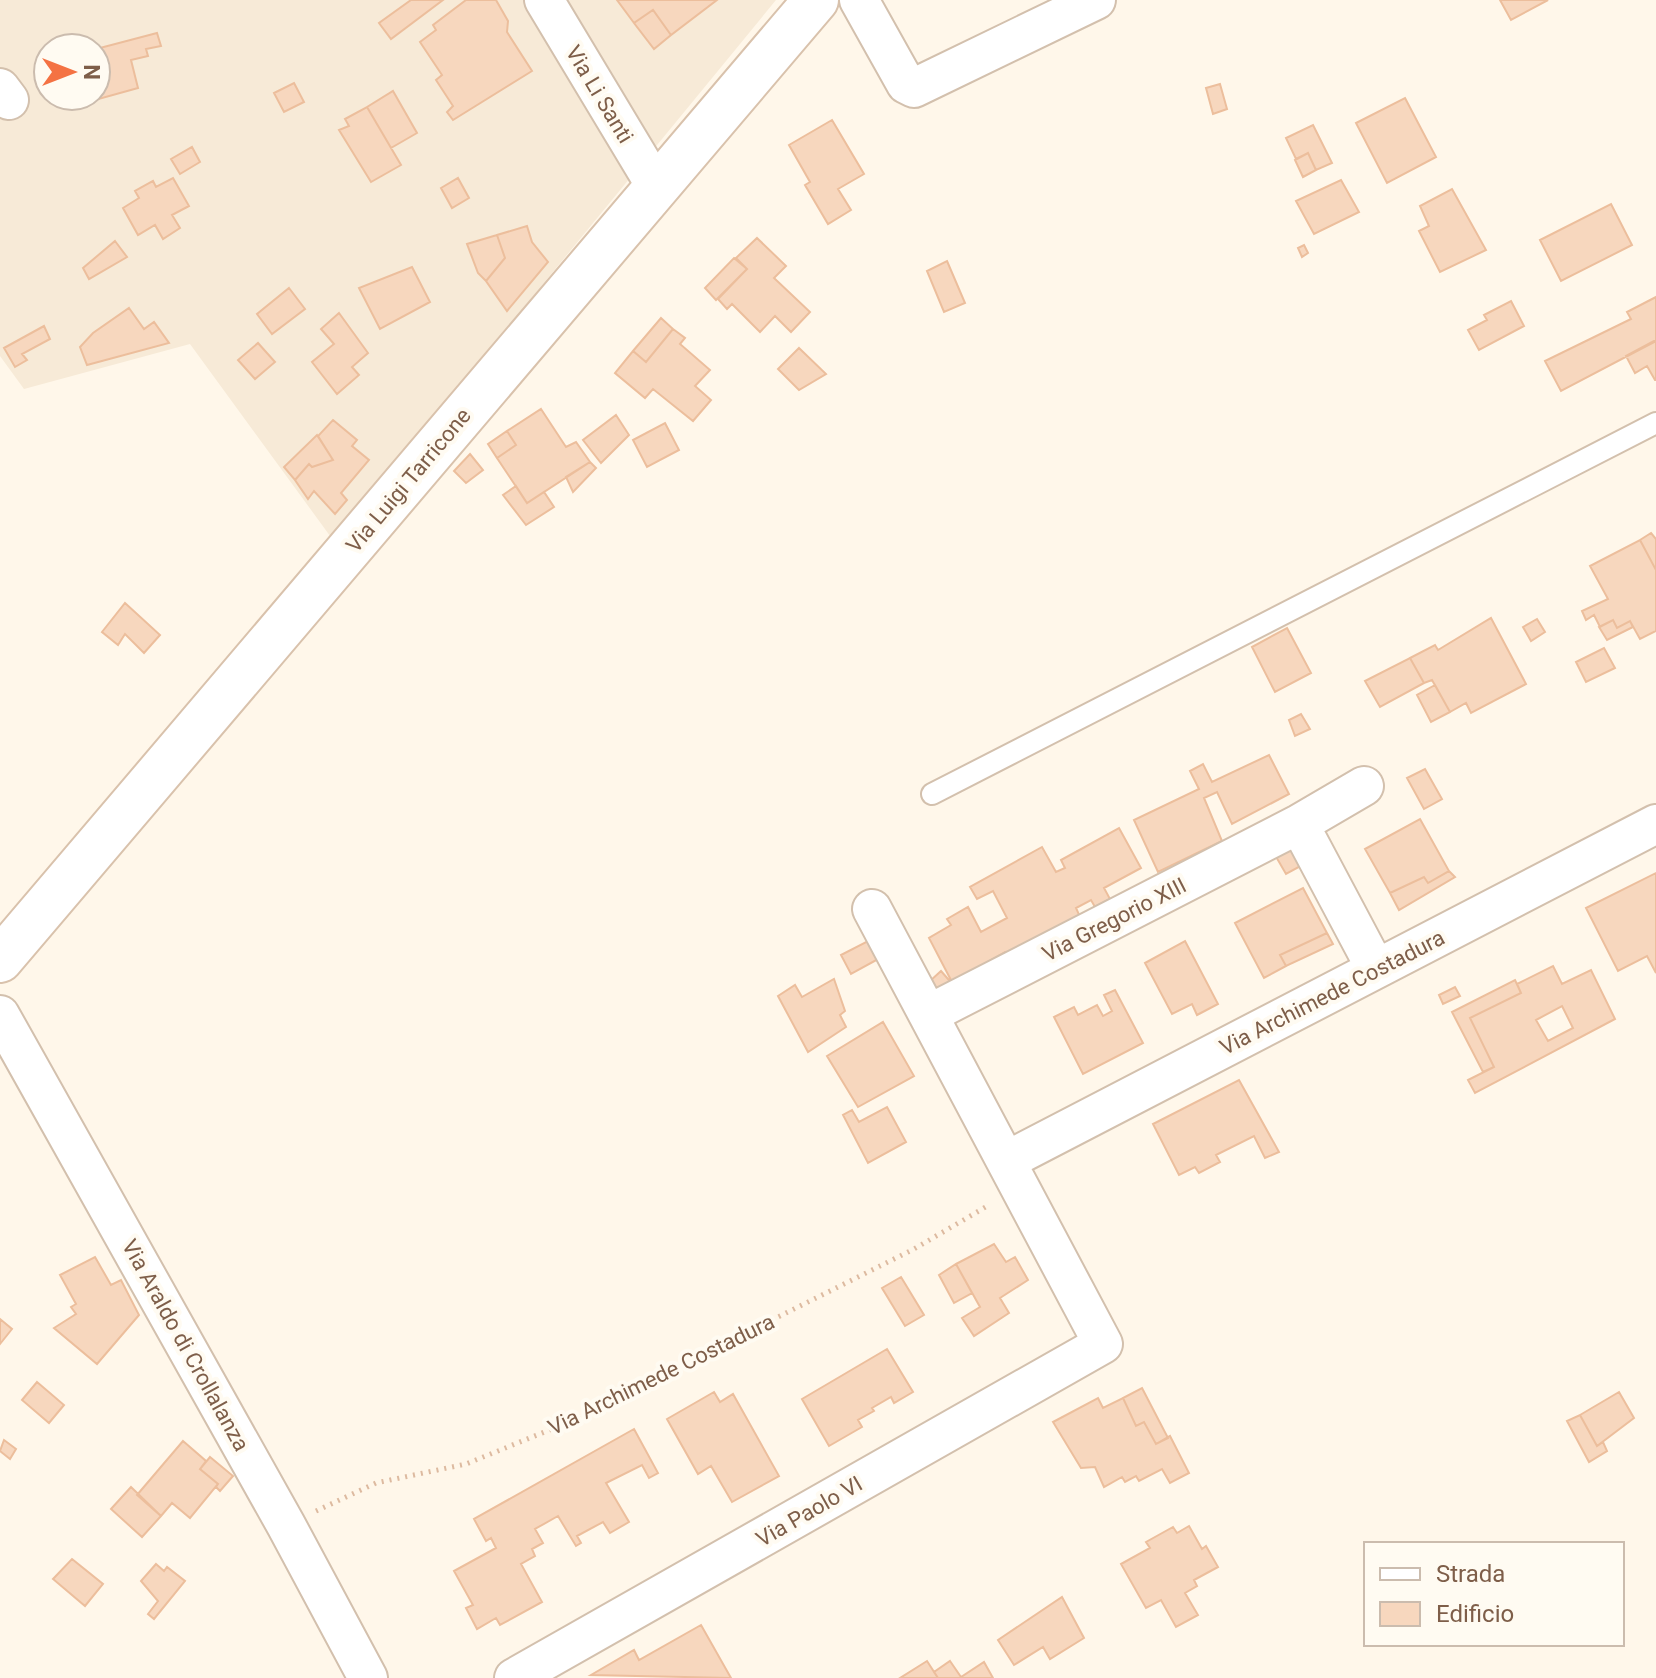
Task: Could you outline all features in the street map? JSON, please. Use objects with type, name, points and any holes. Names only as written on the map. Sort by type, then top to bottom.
[{"type":"main road","name":"Via Luigi Tarricone","points":[[0,960],[816,0]]},
{"type":"street","name":"Via Li Santi","points":[[544,0],[657,188]]},
{"type":"street","points":[[859,0],[906,84],[914,88],[1096,0]]},
{"type":"street","name":"Via Gregorio XIII","points":[[929,1014],[1299,824],[1364,786]]},
{"type":"street","points":[[1299,824],[1376,969]]},
{"type":"street","name":"Via Archimede Costadura","points":[[1015,1173],[1376,969],[1656,824]]},
{"type":"street","points":[[872,909],[1015,1173]]},
{"type":"street","name":"Via Araldo di Crollalanza","points":[[0,1015],[286,1525],[368,1678]]},
{"type":"street","name":"Via Paolo VI","points":[[514,1678],[1103,1344],[1015,1173]]},
{"type":"lane","points":[[932,794],[1656,423]]},
{"type":"path","name":"Via Archimede Costadura","points":[[286,1525],[376,1483],[466,1464],[564,1424],[914,1249],[1015,1173]]},
{"type":"shaded area","points":[[0,0],[776,0],[333,540],[190,344],[24,389],[0,356]]},
{"type":"building","points":[[411,0],[443,0],[391,39],[379,23]]},
{"type":"building","points":[[466,0],[496,0],[508,21],[507,32],[532,71],[453,120],[447,112],[453,106],[436,80],[442,75],[420,42],[436,30],[433,25]]},
{"type":"building","points":[[617,0],[717,0],[671,35],[653,10],[634,23]]},
{"type":"building","points":[[1500,0],[1548,0],[1511,20]]},
{"type":"building","points":[[653,10],[671,35],[654,49],[634,23]]},
{"type":"building","points":[[157,33],[161,46],[146,49],[148,56],[131,60],[138,88],[112,95],[112,45]]},
{"type":"building","points":[[294,83],[304,102],[284,112],[274,93]]},
{"type":"building","points":[[1220,84],[1227,109],[1213,114],[1206,88]]},
{"type":"building","points":[[393,91],[417,133],[391,148],[367,107]]},
{"type":"building","points":[[1405,98],[1436,157],[1387,183],[1356,123]]},
{"type":"building","points":[[367,107],[401,165],[371,182],[339,130],[349,126],[345,119]]},
{"type":"building","points":[[832,120],[864,174],[838,189],[851,210],[828,224],[805,185],[810,182],[789,145]]},
{"type":"building","points":[[1313,125],[1332,163],[1316,170],[1308,153],[1296,159],[1286,138]]},
{"type":"building","points":[[192,147],[200,162],[180,174],[171,159]]},
{"type":"building","points":[[1308,153],[1316,170],[1303,177],[1295,160]]},
{"type":"building","points":[[173,178],[189,206],[172,215],[180,228],[163,239],[155,225],[138,235],[123,208],[139,198],[135,191],[153,181],[156,187]]},
{"type":"building","points":[[458,178],[469,198],[452,208],[441,188]]},
{"type":"building","points":[[1341,180],[1359,212],[1314,234],[1296,201]]},
{"type":"building","points":[[1452,189],[1486,250],[1440,272],[1419,231],[1429,226],[1420,206]]},
{"type":"building","points":[[1611,204],[1632,245],[1561,281],[1540,240]]},
{"type":"building","points":[[527,226],[532,242],[548,262],[507,311],[486,281],[505,258],[497,235]]},
{"type":"building","points":[[497,235],[505,258],[486,281],[478,273],[467,244]]},
{"type":"building","points":[[757,238],[786,266],[774,278],[810,312],[791,332],[775,316],[760,332],[732,304],[727,309],[718,299],[747,269],[736,258]]},
{"type":"building","points":[[115,241],[127,257],[89,279],[83,268]]},
{"type":"building","points":[[1304,245],[1308,253],[1302,257],[1298,248]]},
{"type":"building","points":[[734,258],[747,269],[716,300],[705,288]]},
{"type":"building","points":[[947,261],[965,303],[944,312],[927,271]]},
{"type":"building","points":[[412,267],[430,302],[380,329],[359,288]]},
{"type":"building","points":[[289,288],[305,309],[272,334],[257,314]]},
{"type":"building","points":[[1656,297],[1656,341],[1561,391],[1545,361],[1631,319],[1627,312]]},
{"type":"building","points":[[1511,301],[1524,326],[1479,350],[1468,330],[1487,320],[1484,315]]},
{"type":"building","points":[[129,308],[144,329],[154,322],[169,343],[87,365],[80,347],[93,333]]},
{"type":"building","points":[[339,313],[368,353],[352,367],[359,375],[337,394],[312,362],[334,344],[321,329]]},
{"type":"building","points":[[661,318],[673,329],[646,362],[633,351]]},
{"type":"building","points":[[44,326],[50,339],[22,354],[27,360],[15,367],[4,348]]},
{"type":"building","points":[[673,329],[685,338],[680,344],[710,370],[695,386],[711,400],[693,421],[653,389],[645,398],[615,373],[633,351],[646,362]]},
{"type":"building","points":[[1656,340],[1655,380],[1647,366],[1635,373],[1626,356]]},
{"type":"building","points":[[258,343],[275,362],[255,379],[238,360]]},
{"type":"building","points":[[799,348],[826,374],[799,390],[778,369]]},
{"type":"building","points":[[541,409],[566,447],[576,442],[590,462],[527,503],[497,458],[516,445],[507,431]]},
{"type":"building","points":[[616,415],[629,435],[601,463],[583,440]]},
{"type":"building","points":[[333,420],[357,440],[352,446],[369,460],[341,493],[347,500],[335,514],[314,491],[308,499],[295,480],[309,464],[312,467],[333,460],[318,436]]},
{"type":"building","points":[[665,423],[679,450],[647,467],[633,440]]},
{"type":"building","points":[[507,431],[516,445],[497,458],[488,444]]},
{"type":"building","points":[[317,435],[333,460],[312,467],[309,464],[295,480],[284,467]]},
{"type":"building","points":[[470,454],[483,470],[466,483],[454,471]]},
{"type":"building","points":[[590,462],[596,468],[573,492],[566,477]]},
{"type":"building","points":[[516,486],[527,503],[544,492],[554,507],[526,525],[503,495]]},
{"type":"building","points":[[1651,533],[1656,539],[1656,570],[1640,540]]},
{"type":"building","points":[[1640,540],[1656,570],[1656,631],[1640,639],[1630,621],[1617,628],[1613,620],[1600,627],[1594,615],[1586,620],[1582,611],[1608,599],[1590,566]]},
{"type":"building","points":[[125,603],[160,635],[144,653],[125,634],[118,645],[102,632]]},
{"type":"building","points":[[1491,618],[1526,684],[1471,713],[1466,703],[1450,712],[1432,680],[1424,683],[1410,658],[1435,645],[1438,650]]},
{"type":"building","points":[[1537,619],[1545,632],[1531,641],[1523,627]]},
{"type":"building","points":[[1613,620],[1617,628],[1630,621],[1633,627],[1607,640],[1599,627]]},
{"type":"building","points":[[1287,628],[1311,673],[1275,692],[1252,647]]},
{"type":"building","points":[[1604,648],[1615,668],[1586,682],[1576,662]]},
{"type":"building","points":[[1410,658],[1424,683],[1380,707],[1365,681]]},
{"type":"building","points":[[1435,685],[1450,712],[1431,722],[1417,695]]},
{"type":"building","points":[[1301,714],[1310,729],[1295,736],[1289,720]]},
{"type":"building","points":[[1269,755],[1289,794],[1232,824],[1217,792],[1204,798],[1222,841],[1158,872],[1134,820],[1199,789],[1190,771],[1203,764],[1212,782]]},
{"type":"building","points":[[1425,769],[1442,799],[1424,809],[1407,778]]},
{"type":"building","points":[[1420,819],[1449,871],[1428,883],[1424,877],[1390,893],[1365,849]]},
{"type":"building","points":[[1119,828],[1141,868],[1104,888],[1110,899],[1095,907],[1091,900],[1076,908],[1081,919],[1009,959],[1005,952],[952,982],[929,938],[951,925],[947,919],[968,907],[981,932],[1007,918],[993,891],[977,899],[970,887],[1042,847],[1056,872],[1065,868],[1061,860]]},
{"type":"building","points":[[1291,837],[1306,863],[1286,874],[1271,848]]},
{"type":"building","points":[[1449,871],[1455,877],[1399,910],[1390,893],[1424,877],[1428,883]]},
{"type":"building","points":[[1656,873],[1656,973],[1647,956],[1618,971],[1586,908]]},
{"type":"building","points":[[1303,888],[1327,933],[1280,955],[1286,966],[1264,978],[1235,923]]},
{"type":"building","points":[[1327,933],[1333,944],[1286,966],[1280,955]]},
{"type":"building","points":[[870,940],[880,958],[851,974],[841,955]]},
{"type":"building","points":[[1185,941],[1218,1004],[1197,1015],[1192,1004],[1172,1014],[1145,963]]},
{"type":"building","points":[[1553,966],[1562,984],[1591,970],[1615,1019],[1475,1093],[1468,1080],[1494,1067],[1470,1018],[1521,993],[1517,984]],"holes":[[[1562,1006],[1573,1028],[1548,1041],[1536,1020]]]},
{"type":"building","points":[[941,971],[955,987],[944,997],[930,981]]},
{"type":"building","points":[[834,979],[845,1011],[840,1015],[846,1027],[808,1052],[778,996],[795,985],[802,997]]},
{"type":"building","points":[[1515,980],[1521,993],[1470,1018],[1494,1067],[1483,1072],[1452,1012]]},
{"type":"building","points":[[1455,987],[1460,996],[1443,1004],[1439,995]]},
{"type":"building","points":[[1115,990],[1143,1043],[1083,1074],[1054,1017],[1074,1007],[1078,1015],[1097,1005],[1103,1016],[1112,1011],[1104,995]]},
{"type":"building","points":[[883,1022],[914,1076],[858,1107],[827,1056]]},
{"type":"building","points":[[1239,1080],[1279,1152],[1265,1158],[1254,1136],[1216,1155],[1220,1162],[1199,1173],[1195,1167],[1179,1175],[1153,1124]]},
{"type":"building","points":[[887,1107],[906,1142],[868,1163],[843,1115],[852,1110],[859,1122]]},
{"type":"building","points":[[994,1244],[1006,1262],[1015,1257],[1028,1280],[1000,1298],[1009,1313],[974,1336],[962,1318],[980,1307],[956,1264]]},
{"type":"building","points":[[95,1257],[111,1285],[121,1280],[139,1315],[97,1364],[54,1328],[76,1314],[71,1307],[76,1304],[60,1275]]},
{"type":"building","points":[[956,1264],[972,1293],[954,1303],[939,1275]]},
{"type":"building","points":[[901,1277],[924,1315],[905,1326],[882,1288]]},
{"type":"building","points":[[0,1319],[12,1329],[0,1344]]},
{"type":"building","points":[[887,1349],[913,1392],[894,1403],[891,1397],[872,1408],[874,1411],[858,1420],[862,1427],[829,1446],[802,1399]]},
{"type":"building","points":[[37,1382],[64,1405],[49,1423],[22,1400]]},
{"type":"building","points":[[1142,1388],[1168,1438],[1156,1444],[1144,1422],[1136,1426],[1123,1398]]},
{"type":"building","points":[[714,1392],[720,1402],[733,1394],[779,1476],[732,1502],[711,1466],[698,1474],[667,1419]]},
{"type":"building","points":[[1619,1392],[1634,1418],[1597,1446],[1580,1415]]},
{"type":"building","points":[[1098,1398],[1103,1408],[1123,1398],[1136,1426],[1144,1422],[1156,1444],[1170,1436],[1189,1473],[1170,1483],[1162,1469],[1139,1481],[1136,1476],[1125,1482],[1122,1477],[1104,1487],[1095,1467],[1081,1468],[1053,1422]]},
{"type":"building","points":[[1580,1415],[1597,1446],[1603,1442],[1607,1451],[1589,1462],[1567,1421]]},
{"type":"building","points":[[634,1429],[658,1473],[649,1478],[642,1465],[606,1483],[629,1522],[610,1533],[603,1522],[577,1536],[581,1543],[576,1546],[558,1516],[535,1529],[543,1543],[532,1549],[535,1556],[521,1564],[542,1602],[500,1625],[496,1618],[477,1629],[466,1608],[473,1605],[454,1571],[496,1548],[491,1538],[486,1541],[474,1519]]},
{"type":"building","points":[[4,1440],[16,1449],[10,1459],[0,1451]]},
{"type":"building","points":[[183,1441],[206,1461],[200,1469],[218,1484],[190,1518],[172,1503],[161,1516],[137,1495]]},
{"type":"building","points":[[210,1457],[233,1476],[220,1491],[216,1487],[218,1484],[200,1469]]},
{"type":"building","points":[[131,1487],[161,1516],[142,1537],[111,1509]]},
{"type":"building","points":[[1189,1526],[1202,1549],[1206,1546],[1218,1567],[1194,1580],[1197,1586],[1185,1593],[1198,1615],[1176,1627],[1161,1600],[1146,1608],[1121,1564],[1150,1548],[1146,1542],[1173,1527],[1177,1533]]},
{"type":"building","points":[[72,1559],[103,1584],[85,1606],[53,1579]]},
{"type":"building","points":[[156,1564],[164,1571],[167,1567],[185,1581],[154,1619],[148,1614],[158,1601],[141,1581]]},
{"type":"building","points":[[1062,1597],[1084,1638],[1050,1659],[1043,1647],[1014,1665],[998,1640]]},
{"type":"building","points":[[701,1625],[731,1678],[591,1675],[634,1650],[639,1660]]},
{"type":"building","points":[[927,1661],[938,1678],[900,1678]]},
{"type":"building","points":[[950,1661],[961,1677],[984,1662],[993,1678],[938,1678],[934,1672]]}]
